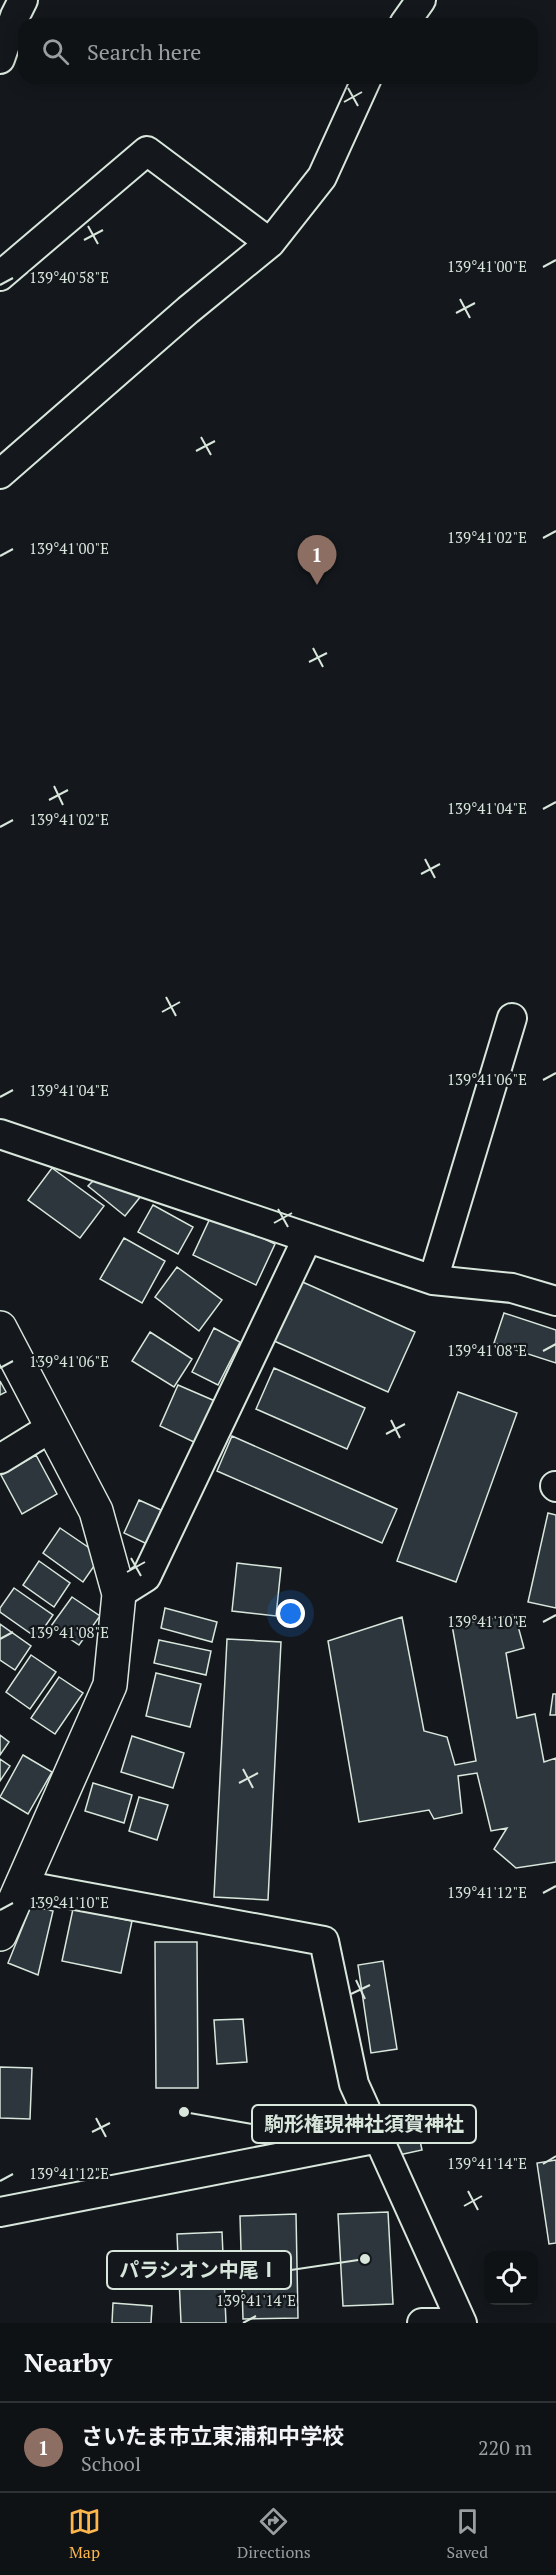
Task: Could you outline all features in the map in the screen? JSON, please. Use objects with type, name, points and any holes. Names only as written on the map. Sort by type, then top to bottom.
[{"type":"street","points":[[0,59],[23,0]]},
{"type":"street","points":[[408,18],[421,0]]},
{"type":"street","points":[[0,474],[188,310],[270,243],[322,177],[364,84]]},
{"type":"street","points":[[0,276],[147,151],[270,243]]},
{"type":"street","points":[[433,1280],[512,1018]]},
{"type":"street","points":[[0,1134],[433,1280],[512,1288],[556,1301]]},
{"type":"street","points":[[119,1594],[146,1577],[307,1239]]},
{"type":"street","points":[[0,1328],[96,1511],[119,1594],[110,1685],[0,1934]]},
{"type":"street","points":[[0,1459],[52,1427]]},
{"type":"street","points":[[21,1885],[324,1941],[354,2084],[462,2322],[422,2323]]},
{"type":"street","points":[[0,2212],[379,2138]]},
{"type":"building","points":[[52,1168],[104,1206],[80,1238],[28,1200]]},
{"type":"building","points":[[96,1178],[141,1196],[125,1216],[88,1186]]},
{"type":"building","points":[[153,1205],[193,1227],[178,1254],[138,1232]]},
{"type":"building","points":[[212,1214],[275,1244],[256,1285],[193,1255]]},
{"type":"building","points":[[124,1238],[165,1261],[142,1303],[100,1279]]},
{"type":"building","points":[[177,1267],[222,1300],[199,1331],[155,1297]]},
{"type":"building","points":[[298,1280],[415,1332],[388,1392],[272,1340]]},
{"type":"building","points":[[504,1313],[556,1330],[556,1363],[494,1343]]},
{"type":"building","points":[[214,1328],[240,1342],[218,1385],[192,1372]]},
{"type":"building","points":[[150,1332],[192,1359],[174,1387],[132,1361]]},
{"type":"building","points":[[274,1368],[365,1408],[347,1449],[256,1409]]},
{"type":"building","points":[[0,1381],[6,1392],[0,1395]]},
{"type":"building","points":[[178,1385],[215,1401],[196,1443],[160,1426]]},
{"type":"building","points":[[458,1392],[517,1413],[456,1582],[397,1561]]},
{"type":"building","points":[[232,1436],[397,1509],[382,1543],[217,1471]]},
{"type":"building","points":[[36,1455],[57,1494],[22,1514],[1,1475]]},
{"type":"building","points":[[139,1500],[161,1510],[147,1544],[124,1533]]},
{"type":"building","points":[[548,1513],[556,1515],[556,1608],[528,1602]]},
{"type":"building","points":[[60,1528],[101,1556],[83,1582],[43,1553]]},
{"type":"building","points":[[39,1561],[70,1583],[54,1607],[23,1585]]},
{"type":"building","points":[[237,1563],[281,1568],[276,1616],[232,1611]]},
{"type":"building","points":[[14,1588],[53,1615],[37,1638],[0,1612],[0,1608]]},
{"type":"building","points":[[72,1597],[100,1616],[79,1645],[51,1626]]},
{"type":"building","points":[[165,1608],[217,1622],[212,1642],[161,1628]]},
{"type":"building","points":[[515,1615],[524,1648],[506,1653],[517,1718],[535,1714],[544,1762],[556,1758],[556,1862],[516,1868],[494,1849],[507,1828],[491,1831],[477,1773],[458,1776],[462,1813],[434,1819],[429,1810],[359,1822],[328,1641],[402,1617],[424,1731],[447,1737],[455,1765],[476,1761],[452,1625]]},
{"type":"building","points":[[0,1624],[31,1646],[15,1670],[0,1660]]},
{"type":"building","points":[[227,1639],[281,1642],[268,1900],[214,1897]]},
{"type":"building","points":[[159,1640],[211,1651],[206,1675],[154,1663]]},
{"type":"building","points":[[31,1655],[56,1672],[30,1709],[6,1692]]},
{"type":"building","points":[[156,1673],[201,1684],[190,1727],[146,1716]]},
{"type":"building","points":[[59,1677],[83,1693],[55,1734],[31,1718]]},
{"type":"building","points":[[553,1694],[556,1694],[556,1715],[550,1715]]},
{"type":"building","points":[[0,1735],[9,1742],[0,1755]]},
{"type":"building","points":[[132,1736],[184,1753],[173,1788],[121,1772]]},
{"type":"building","points":[[23,1755],[52,1772],[28,1814],[0,1797]]},
{"type":"building","points":[[0,1759],[10,1766],[0,1781]]},
{"type":"building","points":[[93,1783],[132,1795],[124,1823],[85,1811]]},
{"type":"building","points":[[139,1797],[168,1805],[157,1840],[129,1831]]},
{"type":"building","points":[[31,1906],[53,1911],[38,1975],[8,1963]]},
{"type":"building","points":[[73,1909],[132,1921],[121,1973],[62,1961]]},
{"type":"building","points":[[155,1942],[197,1942],[198,2088],[156,2088]]},
{"type":"building","points":[[383,1961],[397,2049],[371,2053],[358,1965]]},
{"type":"building","points":[[243,2019],[247,2062],[217,2064],[214,2020]]},
{"type":"building","points":[[0,2067],[32,2068],[30,2119],[0,2118]]},
{"type":"building","points":[[413,2108],[422,2150],[394,2156],[385,2113]]},
{"type":"building","points":[[556,2160],[556,2243],[549,2244],[537,2163]]},
{"type":"building","points":[[388,2212],[393,2304],[343,2306],[338,2214]]},
{"type":"building","points":[[296,2214],[298,2318],[243,2319],[240,2216]]},
{"type":"building","points":[[222,2232],[226,2323],[181,2323],[177,2234]]},
{"type":"building","points":[[113,2303],[152,2306],[151,2323],[112,2323]]},
{"type":"place","name":"さいたま市立東浦和中学校","points":[[317,585]]},
{"type":"place","name":"駒形権現神社須賀神社","points":[[184,2112]]},
{"type":"place","name":"パラシオン中尾Ⅰ","points":[[365,2259]]}]
